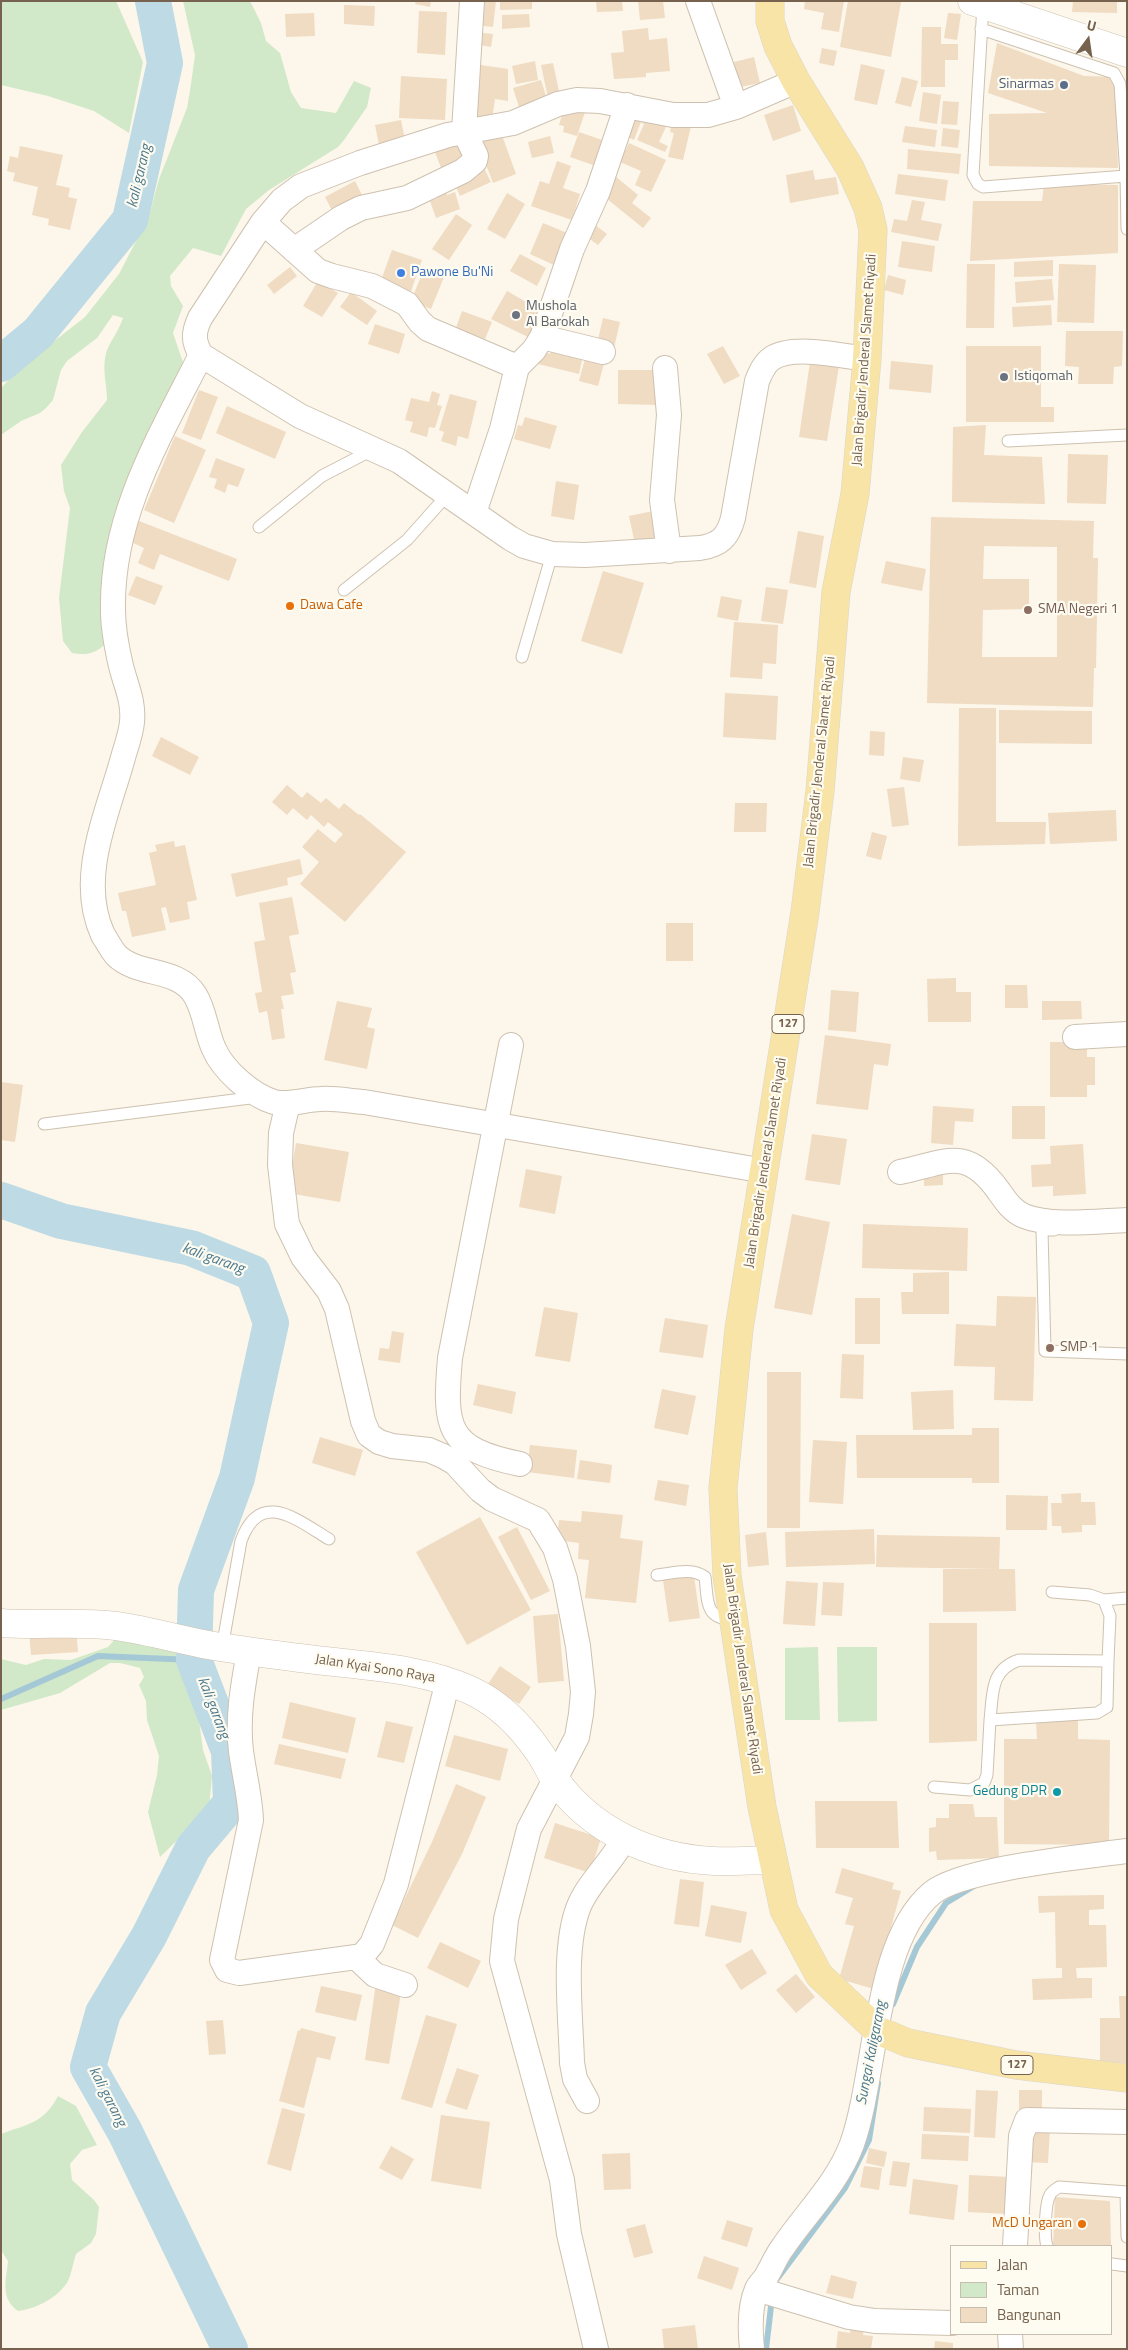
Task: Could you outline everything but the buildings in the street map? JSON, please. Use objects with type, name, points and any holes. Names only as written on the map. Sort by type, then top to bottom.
[{"type":"main road","name":"Jalan Brigadir Jenderal Slamet Riyadi","points":[[770,1],[770,20],[778,46],[796,81],[850,168],[868,208],[873,230],[867,359],[855,494],[836,592],[820,791],[805,912],[739,1329],[723,1488],[727,1576],[762,1807],[784,1910],[819,1975],[879,2032],[908,2043],[1016,2065],[1127,2078]]},
{"type":"street","points":[[294,250],[341,218],[361,208],[407,198],[471,166],[476,156],[464,131],[472,1]]},
{"type":"street","points":[[698,1],[736,107]]},
{"type":"street","points":[[979,12],[1127,53]]},
{"type":"street","points":[[796,81],[736,107],[708,115],[692,117],[627,105],[577,100],[558,104],[514,123],[464,131],[360,163],[301,186],[282,200],[263,222],[195,329],[194,342],[201,355],[300,416],[398,461],[448,494],[496,530],[524,546],[552,554],[585,555],[669,551],[713,546],[722,541],[729,532],[757,382],[762,370],[771,359],[786,352],[867,359]]},
{"type":"street","points":[[474,513],[502,429],[517,367],[534,350],[542,337],[572,249],[598,191],[627,105]]},
{"type":"street","points":[[263,222],[318,270],[332,276],[372,286],[407,304],[420,322],[428,329],[517,367]]},
{"type":"street","points":[[542,337],[603,352]]},
{"type":"street","points":[[201,355],[156,444],[135,492],[124,522],[117,556],[113,612],[121,666],[133,704],[132,724],[94,864],[93,904],[98,924],[115,954],[126,962],[174,977],[185,983],[195,995],[214,1050],[222,1062],[239,1080],[274,1102],[288,1103],[320,1099],[364,1102],[765,1171]]},
{"type":"street","points":[[664,368],[669,415],[662,500],[669,551]]},
{"type":"street","points":[[1075,1038],[1127,1034]]},
{"type":"street","points":[[512,1045],[450,1358],[448,1405],[450,1420],[459,1439],[477,1452],[490,1458],[520,1464]]},
{"type":"street","points":[[288,1103],[281,1133],[280,1165],[287,1224],[303,1257],[329,1291],[337,1309],[363,1421],[368,1435],[379,1442],[392,1446],[429,1450],[443,1456],[455,1463],[480,1490],[492,1499],[538,1520],[555,1548],[565,1579],[578,1646],[583,1692],[577,1737],[529,1829],[506,1918],[502,1961],[562,2180],[569,2234],[596,2349]]},
{"type":"street","points":[[900,1172],[936,1162],[957,1160],[970,1163],[990,1179],[1014,1210],[1026,1216],[1060,1221],[1127,1220]]},
{"type":"street","name":"Jalan Kyai Sono Raya","points":[[1,1623],[94,1624],[249,1652],[399,1670],[448,1681],[490,1701],[508,1716],[539,1752],[555,1778],[588,1814],[624,1839],[658,1853],[686,1858],[714,1861],[774,1860]]},
{"type":"street","points":[[249,1652],[241,1696],[240,1724],[241,1752],[250,1800],[251,1820],[249,1838],[222,1960],[226,1970],[239,1974],[356,1957],[363,1954],[372,1944],[396,1884],[448,1681]]},
{"type":"street","points":[[587,2101],[575,2079],[572,2063],[570,1966],[573,1924],[587,1892],[624,1839]]},
{"type":"street","points":[[752,2349],[751,2315],[782,2248],[836,2178],[846,2158],[861,2107],[879,2032],[891,1962],[901,1935],[916,1909],[943,1885],[970,1876],[1127,1850]]},
{"type":"street","points":[[356,1957],[375,1975],[405,1985]]},
{"type":"street","points":[[1015,2245],[1021,2136],[1027,2120],[1127,2122]]},
{"type":"street","points":[[762,2291],[849,2317],[875,2321],[950,2323]]},
{"type":"street","points":[[1010,2335],[1011,2349]]},
{"type":"lane","points":[[1126,176],[983,187],[978,184],[973,175],[979,12],[1114,73],[1118,77],[1126,176],[1127,229]]},
{"type":"lane","points":[[1008,441],[1127,435]]},
{"type":"lane","points":[[259,527],[322,476],[372,450]]},
{"type":"lane","points":[[344,590],[408,540],[448,494]]},
{"type":"lane","points":[[522,657],[552,554]]},
{"type":"lane","points":[[44,1124],[262,1096]]},
{"type":"lane","points":[[1127,1230],[1042,1230],[1045,1351],[1127,1354]]},
{"type":"lane","points":[[212,1646],[246,1525],[258,1515],[271,1511],[289,1516],[329,1539]]},
{"type":"lane","points":[[658,1575],[693,1571],[700,1573],[705,1577],[712,1614],[717,1618],[734,1620]]},
{"type":"lane","points":[[1052,1592],[1090,1595],[1104,1600],[1127,1598]]},
{"type":"lane","points":[[990,1720],[1097,1713],[1105,1710],[1109,1690],[1110,1616],[1104,1600]]},
{"type":"lane","points":[[934,1787],[970,1790],[984,1783],[987,1774],[990,1720],[995,1680],[1010,1663],[1019,1660],[1108,1661]]},
{"type":"lane","points":[[1047,2245],[1044,2239],[1049,2196],[1054,2190],[1059,2188],[1126,2192],[1127,2237]]},
{"type":"lane","points":[[1113,2264],[1127,2266]]},
{"type":"green space","points":[[1,1],[116,1],[143,62],[129,133],[94,111],[48,96],[1,85]]},
{"type":"green space","points":[[183,1],[250,1],[261,23],[266,41],[280,53],[291,92],[301,108],[336,113],[354,81],[371,88],[367,107],[338,147],[269,190],[246,209],[221,256],[193,248],[170,276],[171,286],[183,306],[173,333],[188,377],[132,465],[111,552],[106,643],[91,653],[72,653],[63,641],[59,598],[70,508],[64,491],[61,465],[82,432],[107,400],[104,369],[105,357],[123,318],[113,315],[97,338],[67,361],[61,370],[53,400],[46,408],[40,413],[21,421],[1,435],[1,388],[20,368],[85,317],[119,274],[149,216],[159,179],[187,108],[190,91],[195,55]]},
{"type":"green space","points":[[116,1638],[174,1647],[193,1676],[203,1750],[212,1776],[209,1809],[160,1857],[148,1812],[157,1775],[159,1756],[147,1720],[146,1701],[139,1685],[144,1677],[140,1668],[120,1663],[110,1663],[60,1693],[1,1710],[1,1659],[26,1665],[44,1659],[71,1660],[108,1647]]},
{"type":"green space","points":[[818,1647],[820,1720],[785,1720],[785,1648]]},
{"type":"green space","points":[[837,1647],[877,1647],[877,1721],[838,1722]]},
{"type":"green space","points":[[58,2096],[76,2106],[97,2145],[82,2150],[70,2164],[72,2180],[99,2207],[96,2234],[91,2243],[76,2254],[68,2281],[59,2292],[39,2305],[18,2311],[12,2306],[6,2295],[8,2261],[1,2250],[1,2134],[27,2125],[41,2117],[53,2105]]},
{"type":"waterway","name":"kali garang","points":[[1,364],[38,333],[130,220],[165,63],[153,1]]},
{"type":"waterway","name":"kali garang","points":[[1,1200],[61,1221],[191,1248],[253,1273],[271,1323],[237,1478],[196,1590],[194,1660],[229,1751],[231,1803],[193,1848],[149,1936],[103,2013],[88,2067],[125,2132],[230,2349]]},
{"type":"waterway","points":[[1,1699],[98,1656],[194,1660]]},
{"type":"waterway","name":"Sungai Kaligarang","points":[[893,2004],[917,1947],[946,1903],[974,1886]]},
{"type":"waterway","name":"Sungai Kaligarang","points":[[777,2279],[845,2188],[869,2140],[878,2083]]},
{"type":"waterway","name":"Sungai Kaligarang","points":[[766,2349],[772,2298]]},
{"type":"place","name":"Sinarmas","points":[[1064,85]]},
{"type":"place","name":"Pawone Bu'Ni","points":[[401,273]]},
{"type":"place","name":"Mushola Al Barokah","points":[[516,315]]},
{"type":"place","name":"Istiqomah","points":[[1004,377]]},
{"type":"place","name":"Dawa Cafe","points":[[290,606]]},
{"type":"place","name":"SMA Negeri 1","points":[[1028,610]]},
{"type":"place","name":"SMP 1","points":[[1050,1348]]},
{"type":"place","name":"Gedung DPR","points":[[1057,1792]]},
{"type":"place","name":"McD Ungaran","points":[[1082,2224]]}]
